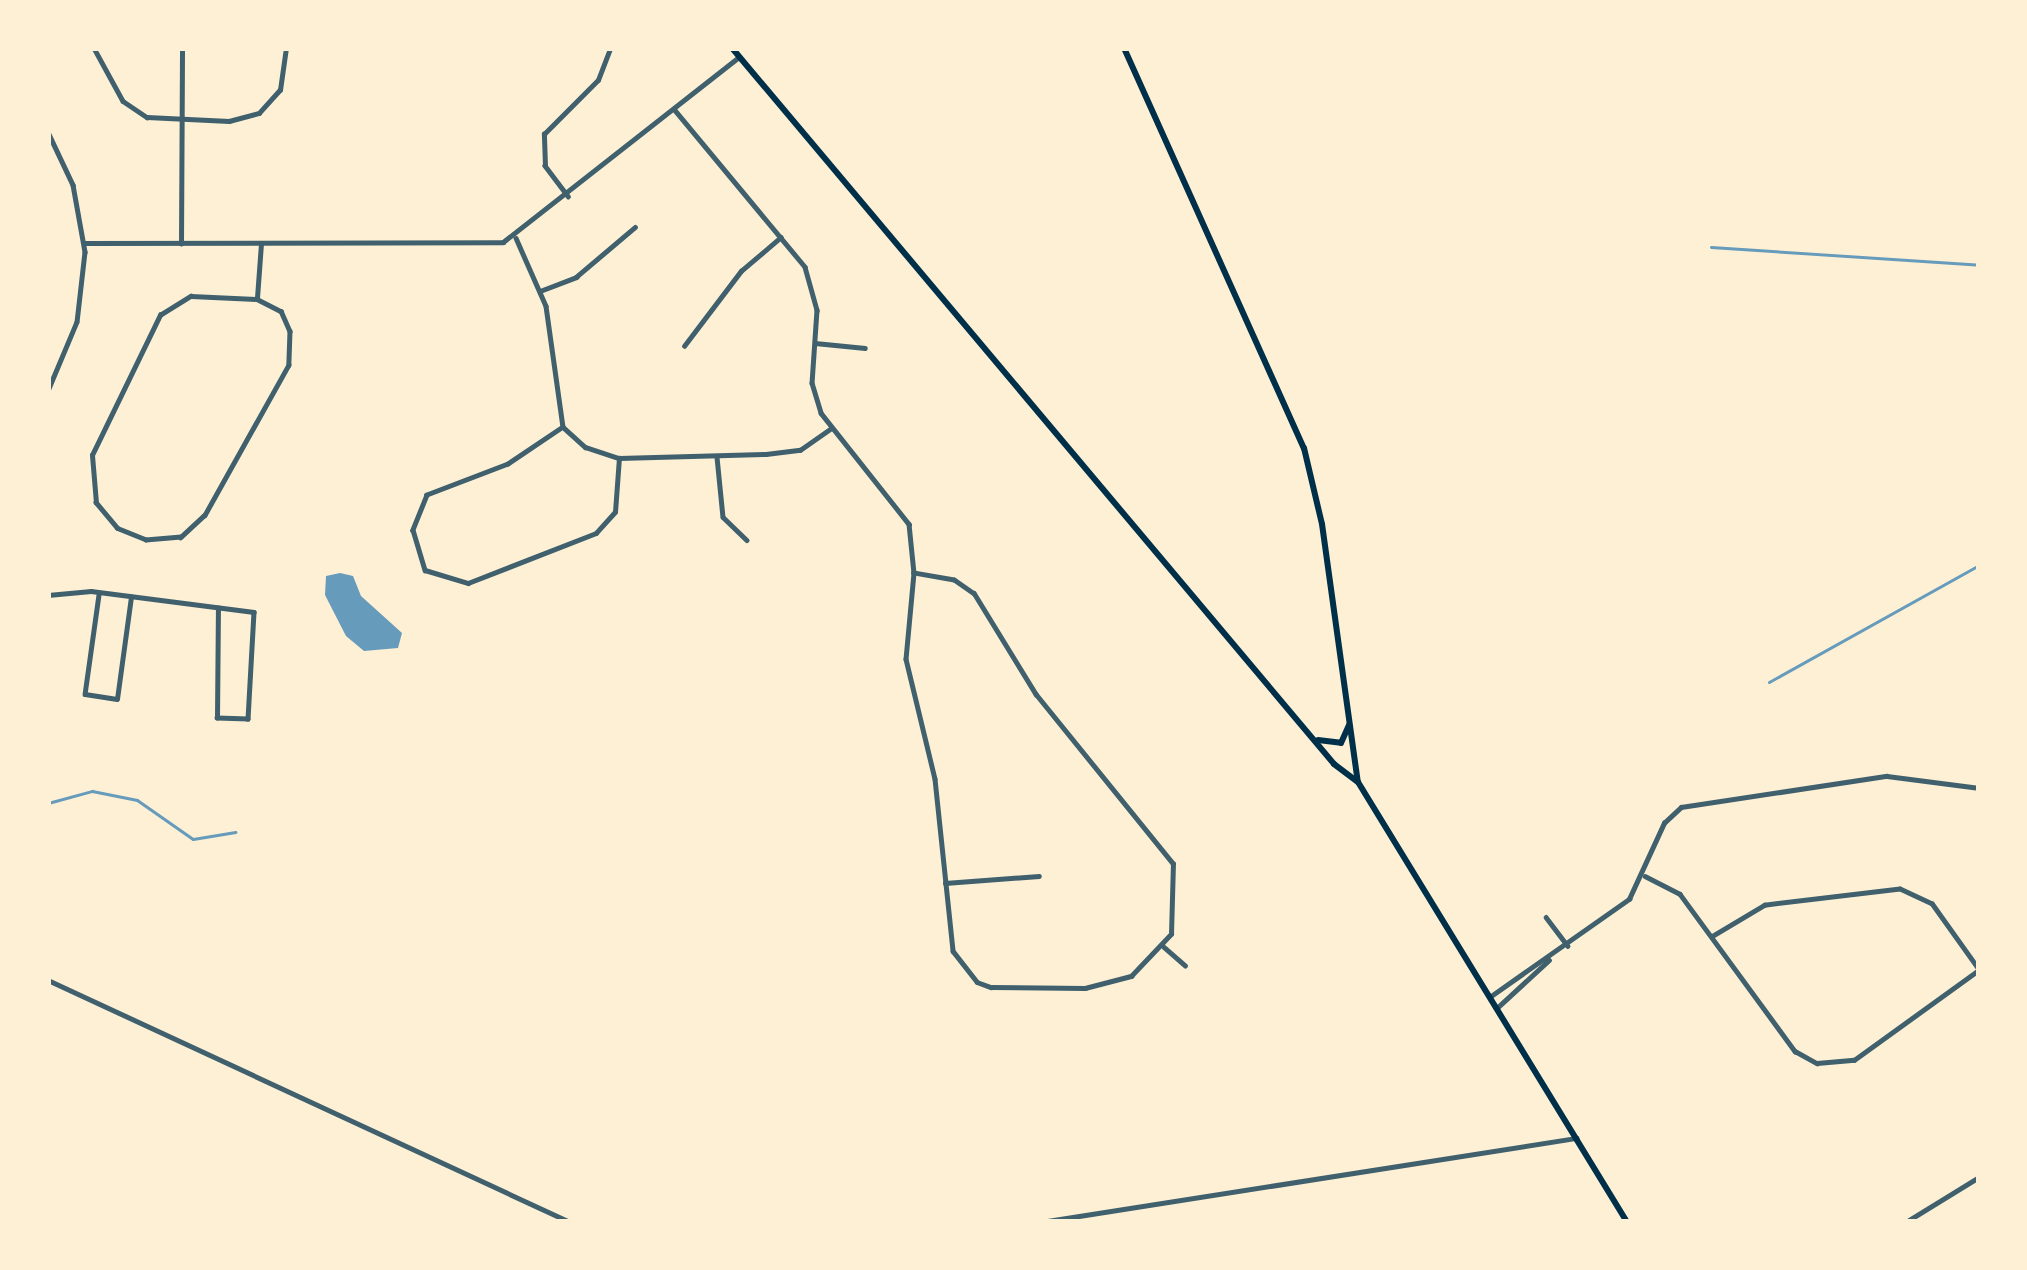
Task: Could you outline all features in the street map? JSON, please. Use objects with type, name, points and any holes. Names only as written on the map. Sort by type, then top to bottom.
[{"type":"main road","points":[[732,48],[1309,733],[1358,782],[1628,1222]]},
{"type":"main road","points":[[1124,48],[1304,448],[1349,703],[1358,782]]},
{"type":"main road","points":[[1309,733],[1326,745],[1341,743],[1349,703]]},
{"type":"street","points":[[94,48],[123,100],[147,117],[181,120],[259,113],[280,90],[286,48]]},
{"type":"street","points":[[181,244],[182,48]]},
{"type":"street","points":[[568,197],[545,166],[544,134],[598,80],[610,48]]},
{"type":"street","points":[[85,243],[459,248],[516,238],[740,57]]},
{"type":"street","points":[[674,109],[811,278],[813,389],[832,428],[909,524],[914,573],[906,659],[935,779],[953,951],[976,982],[991,988],[1114,983],[1164,947],[1178,898],[1161,844],[1036,695],[974,594],[954,580],[914,573]]},
{"type":"street","points":[[48,132],[73,185],[85,243],[77,322],[48,391]]},
{"type":"street","points":[[540,291],[576,278],[635,227]]},
{"type":"street","points":[[516,238],[540,291],[563,428],[585,447],[619,458],[717,457],[800,450],[832,428]]},
{"type":"street","points":[[684,346],[741,271],[781,238]]},
{"type":"street","points":[[257,299],[261,244]]},
{"type":"street","points":[[191,296],[257,299],[280,311],[290,331],[279,393],[192,528],[165,540],[117,529],[96,503],[92,455],[160,315],[191,296]]},
{"type":"street","points":[[815,343],[865,348]]},
{"type":"street","points":[[563,428],[508,464],[427,496],[412,530],[425,570],[468,583],[596,533],[615,512],[619,458]]},
{"type":"street","points":[[717,457],[723,517],[747,540]]},
{"type":"street","points":[[48,595],[99,592],[254,612],[248,719],[217,718],[218,608]]},
{"type":"street","points":[[99,592],[85,694],[117,699],[131,597]]},
{"type":"street","points":[[1491,997],[1568,946],[1645,876],[1668,817],[1697,801],[1887,776],[1979,788]]},
{"type":"street","points":[[945,884],[1039,876]]},
{"type":"street","points":[[1645,876],[1680,894],[1797,1053],[1832,1066],[1860,1057],[1979,970],[1931,904],[1900,889],[1765,904],[1713,936]]},
{"type":"street","points":[[1546,917],[1568,946]]},
{"type":"street","points":[[1164,947],[1185,965]]},
{"type":"street","points":[[1498,1007],[1549,960]]},
{"type":"street","points":[[48,980],[571,1222]]},
{"type":"street","points":[[1041,1222],[1576,1138]]},
{"type":"street","points":[[1906,1222],[1979,1177]]},
{"type":"water","points":[[326,576],[353,576],[361,596],[402,633],[398,648],[364,651],[346,636],[325,595]]},
{"type":"waterway","points":[[1711,247],[1979,265]]},
{"type":"waterway","points":[[1769,682],[1979,565]]},
{"type":"waterway","points":[[48,803],[92,791],[137,800],[193,839],[235,832]]}]
